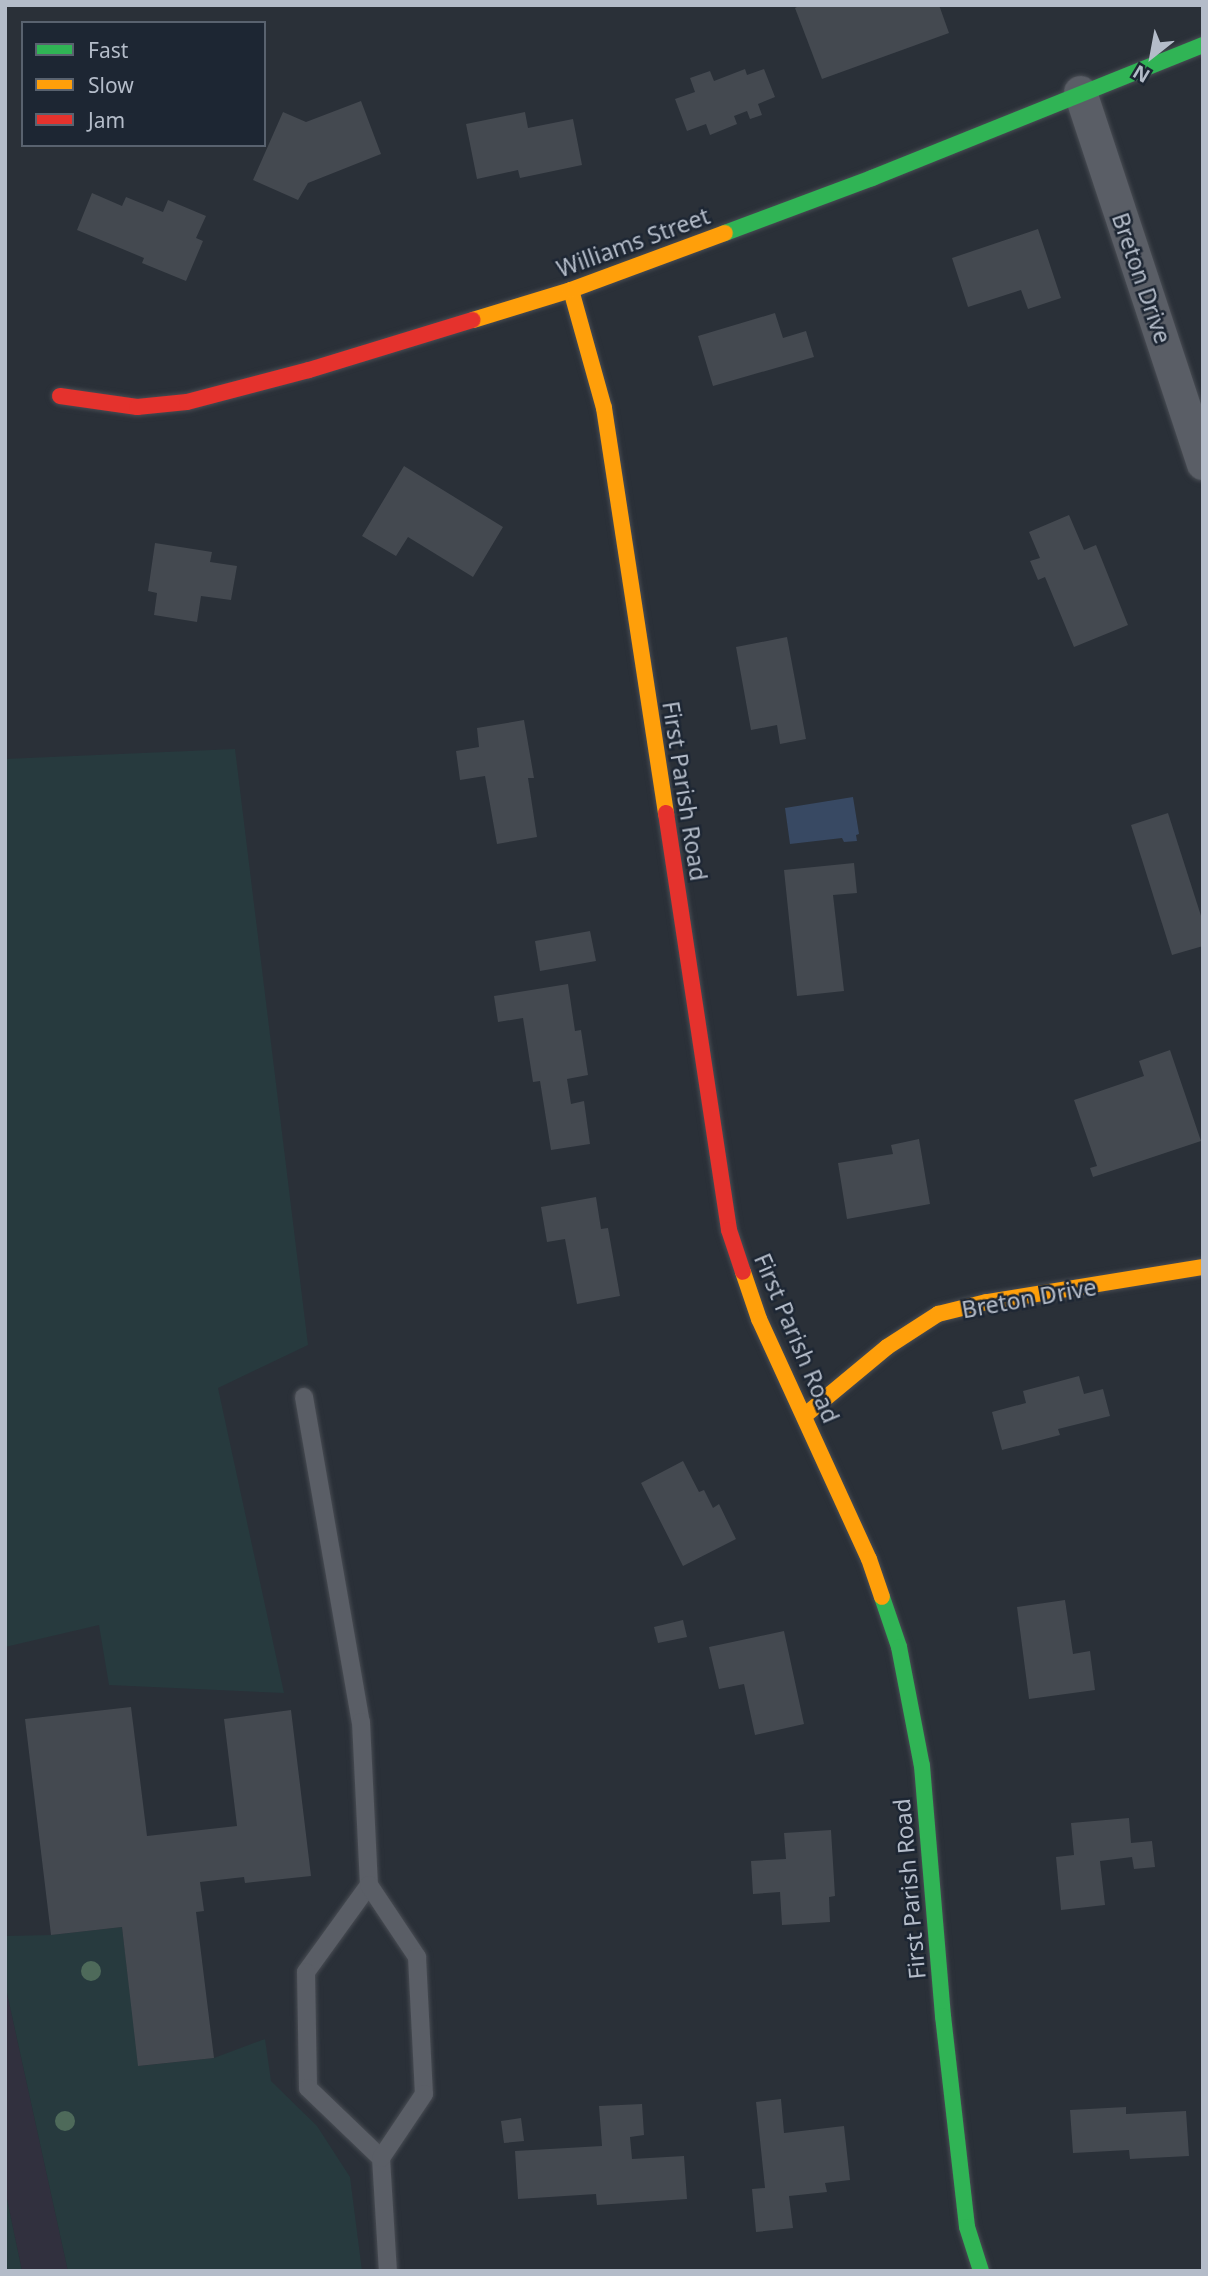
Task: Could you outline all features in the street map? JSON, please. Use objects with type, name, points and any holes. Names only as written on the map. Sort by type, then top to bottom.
[{"type":"street","name":"Williams Street","points":[[60,396],[137,407],[187,402],[309,370],[571,290],[872,178],[1080,92],[1203,45]]},
{"type":"street","name":"Breton Drive","points":[[1080,92],[1203,463]]},
{"type":"street","name":"First Parish Road","points":[[571,290],[604,408],[729,1230],[759,1318],[869,1559],[899,1647],[922,1766],[943,2016],[967,2227],[981,2271]]},
{"type":"street","name":"Breton Drive","points":[[804,1416],[887,1347],[938,1314],[987,1302],[1101,1286],[1203,1267]]},
{"type":"lane","points":[[304,1397],[361,1722],[369,1885],[417,1957],[424,2094],[382,2158],[388,2271]]},
{"type":"lane","points":[[369,1885],[306,1972],[308,2088],[382,2158]]},
{"type":"shaded area","points":[[5,1984],[68,2271],[22,2271],[5,2190]]},
{"type":"green space","points":[[235,749],[308,1345],[218,1388],[284,1693],[109,1685],[99,1625],[5,1647],[5,759]]},
{"type":"green space","points":[[122,1927],[139,2066],[214,2058],[265,2039],[271,2081],[317,2126],[350,2177],[362,2271],[68,2271],[5,1984],[5,1936],[51,1935]]},
{"type":"green space","points":[[5,2190],[22,2271],[5,2271]]},
{"type":"water","points":[[853,797],[859,834],[856,835],[857,841],[844,842],[842,838],[790,844],[785,808]]},
{"type":"building","points":[[801,5],[939,5],[949,33],[822,79],[795,8]]},
{"type":"building","points":[[745,69],[747,75],[764,69],[775,97],[758,104],[762,115],[750,119],[747,111],[734,116],[737,124],[710,135],[706,124],[687,131],[675,99],[695,92],[690,78],[710,71],[714,81]]},
{"type":"building","points":[[361,101],[381,154],[308,183],[298,200],[253,180],[283,112],[306,122]]},
{"type":"building","points":[[525,112],[528,128],[573,119],[582,165],[520,178],[518,170],[477,179],[466,124]]},
{"type":"building","points":[[92,193],[122,206],[126,197],[163,212],[168,200],[206,216],[196,238],[203,241],[186,281],[142,263],[144,258],[77,230]]},
{"type":"building","points":[[1038,229],[1061,298],[1028,309],[1021,290],[968,307],[952,258]]},
{"type":"building","points":[[775,313],[783,338],[806,331],[814,357],[713,386],[698,336]]},
{"type":"building","points":[[404,466],[503,527],[473,577],[408,537],[396,556],[362,536]]},
{"type":"building","points":[[1069,515],[1084,550],[1096,545],[1128,625],[1074,647],[1045,577],[1038,580],[1030,561],[1040,558],[1029,532]]},
{"type":"building","points":[[155,543],[212,552],[210,562],[237,566],[231,600],[201,596],[197,622],[154,615],[157,593],[148,591]]},
{"type":"building","points":[[787,637],[806,739],[780,744],[777,725],[751,730],[736,647]]},
{"type":"building","points":[[524,720],[534,778],[528,778],[537,837],[497,844],[485,776],[460,780],[456,751],[479,747],[477,728]]},
{"type":"building","points":[[1168,813],[1203,922],[1203,946],[1172,955],[1131,825]]},
{"type":"building","points":[[854,863],[857,893],[833,895],[844,991],[797,996],[784,870]]},
{"type":"building","points":[[590,931],[596,961],[540,971],[535,941]]},
{"type":"building","points":[[568,984],[575,1031],[581,1030],[588,1075],[567,1079],[571,1104],[584,1101],[590,1144],[551,1150],[540,1081],[533,1082],[523,1018],[498,1022],[494,996]]},
{"type":"building","points":[[1170,1050],[1201,1141],[1093,1177],[1090,1168],[1097,1166],[1074,1100],[1144,1076],[1139,1061]]},
{"type":"building","points":[[919,1139],[930,1204],[847,1219],[838,1163],[893,1154],[891,1145]]},
{"type":"building","points":[[596,1197],[601,1229],[608,1228],[620,1296],[577,1304],[565,1239],[547,1242],[541,1207]]},
{"type":"building","points":[[1079,1376],[1084,1394],[1103,1389],[1110,1416],[1058,1429],[1060,1435],[1002,1450],[992,1412],[1026,1403],[1023,1391]]},
{"type":"building","points":[[683,1461],[699,1492],[704,1490],[713,1508],[719,1504],[736,1539],[683,1566],[641,1483]]},
{"type":"building","points":[[1065,1600],[1073,1654],[1090,1651],[1095,1690],[1029,1699],[1017,1607]]},
{"type":"building","points":[[683,1620],[687,1637],[658,1643],[654,1627]]},
{"type":"building","points":[[784,1631],[804,1724],[755,1735],[744,1684],[719,1689],[709,1647]]},
{"type":"building","points":[[131,1707],[147,1836],[237,1826],[224,1719],[291,1710],[311,1876],[245,1883],[244,1877],[200,1882],[204,1911],[196,1912],[214,2058],[138,2066],[122,1927],[51,1935],[25,1719]]},
{"type":"building","points":[[1129,1818],[1131,1843],[1152,1841],[1155,1867],[1134,1869],[1132,1857],[1100,1861],[1105,1905],[1061,1910],[1056,1857],[1074,1855],[1071,1823]]},
{"type":"building","points":[[831,1830],[835,1896],[829,1897],[830,1922],[782,1925],[780,1892],[753,1894],[751,1861],[786,1859],[784,1833]]},
{"type":"building","points":[[781,2099],[784,2133],[844,2126],[850,2180],[825,2183],[827,2192],[789,2196],[793,2228],[756,2232],[752,2189],[765,2188],[756,2102]]},
{"type":"building","points":[[642,2104],[644,2135],[630,2137],[632,2159],[684,2156],[687,2199],[597,2205],[596,2194],[518,2199],[515,2151],[602,2146],[599,2106]]},
{"type":"building","points":[[1126,2107],[1126,2114],[1186,2111],[1189,2156],[1130,2159],[1129,2150],[1073,2153],[1070,2110]]},
{"type":"building","points":[[521,2118],[524,2141],[504,2143],[501,2121]]},
{"type":"traffic: fast","points":[[725,233],[872,178],[1203,45]]},
{"type":"traffic: fast","points":[[882,1597],[899,1647],[922,1766],[943,2016],[967,2227],[981,2271]]},
{"type":"traffic: slow","points":[[473,320],[571,290],[725,233]]},
{"type":"traffic: slow","points":[[571,290],[604,408],[666,813]]},
{"type":"traffic: slow","points":[[804,1416],[887,1347],[938,1314],[987,1302],[1203,1267]]},
{"type":"traffic: slow","points":[[743,1272],[759,1319],[869,1559],[882,1597]]},
{"type":"traffic: jam","points":[[60,396],[137,407],[187,402],[309,370],[473,320]]},
{"type":"traffic: jam","points":[[666,813],[729,1230],[743,1272]]}]
